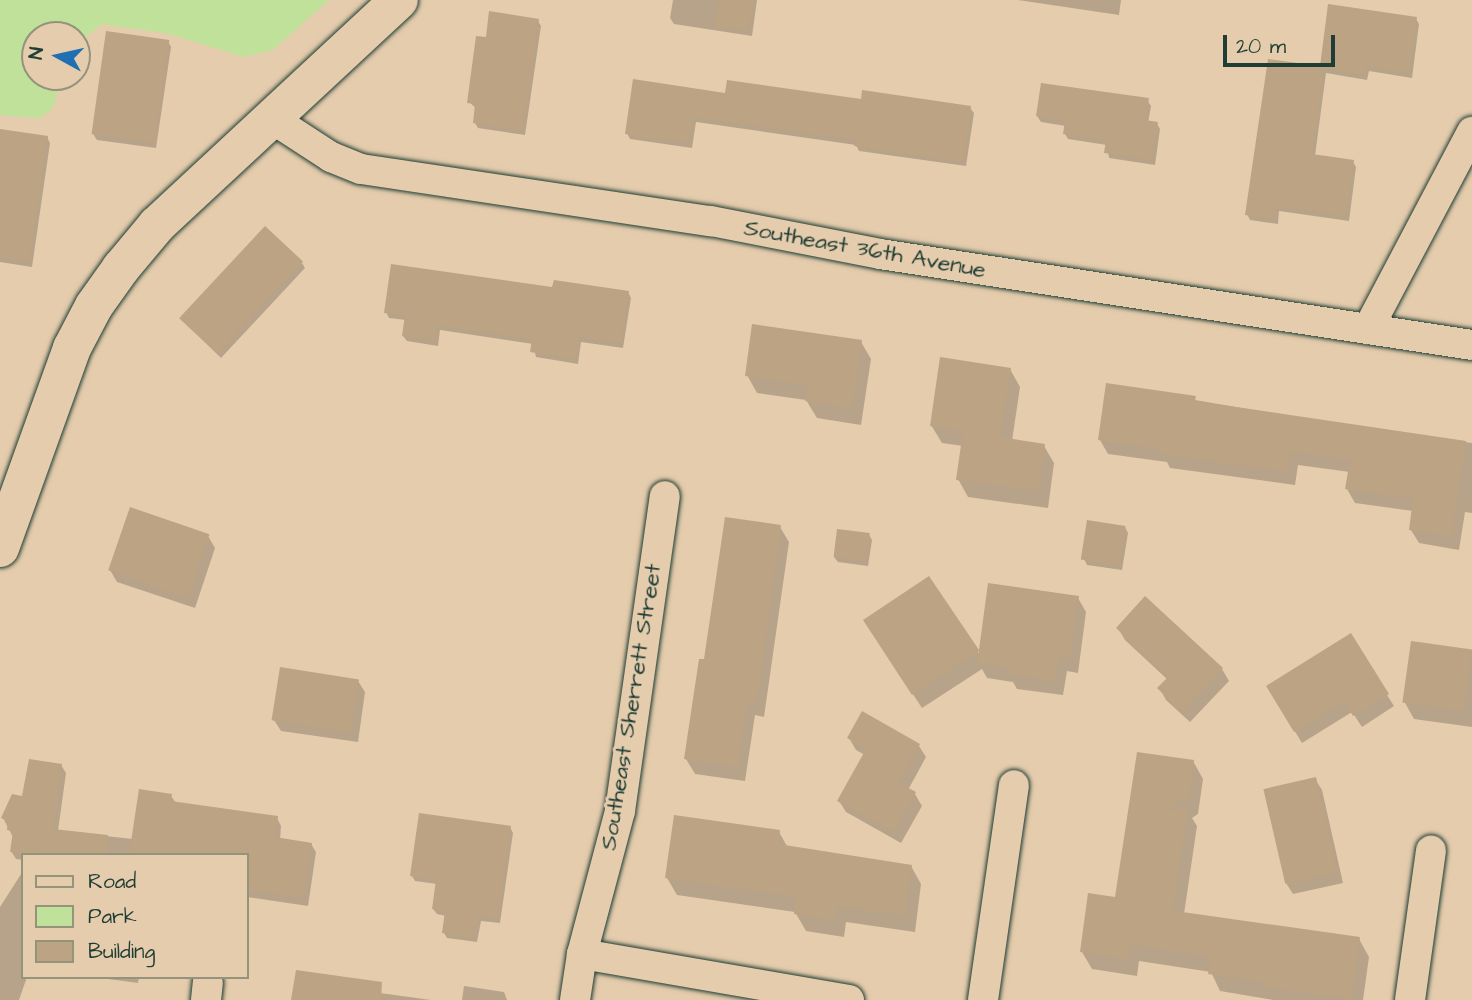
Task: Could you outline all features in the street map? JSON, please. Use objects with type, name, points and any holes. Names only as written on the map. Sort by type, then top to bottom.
[{"type":"main road","points":[[0,548],[55,391],[94,306],[121,268],[157,225],[399,0]]},
{"type":"street","name":"Southeast 36th Avenue","points":[[271,118],[331,158],[361,169],[711,221],[880,254],[1472,345]]},
{"type":"street","points":[[1368,329],[1472,132]]},
{"type":"street","name":"Southeast Sherrett Street","points":[[575,1000],[582,954],[620,811],[664,496]]},
{"type":"street","points":[[983,1000],[1014,785]]},
{"type":"street","points":[[1410,1000],[1431,850]]},
{"type":"street","points":[[582,954],[849,1000]]},
{"type":"green space","points":[[0,0],[329,0],[273,50],[244,57],[169,34],[102,24],[91,33],[91,21],[21,21],[21,91],[58,91],[53,108],[40,118],[0,115]]},
{"type":"building","points":[[719,0],[754,0],[749,31],[715,27]]},
{"type":"building","points":[[1328,4],[1417,17],[1409,73],[1366,66],[1364,75],[1324,68],[1312,154],[1354,160],[1346,216],[1277,206],[1275,219],[1245,215],[1268,59],[1320,66]]},
{"type":"building","points":[[489,11],[539,19],[523,130],[473,123],[475,104],[467,103],[476,36],[486,37]]},
{"type":"building","points":[[106,31],[169,40],[155,143],[92,134]]},
{"type":"building","points":[[633,79],[725,93],[727,80],[861,99],[862,90],[971,106],[964,162],[854,146],[855,140],[693,117],[689,143],[625,134]]},
{"type":"building","points":[[1041,83],[1149,98],[1145,120],[1158,122],[1152,160],[1104,153],[1106,140],[1063,134],[1065,121],[1036,116]]},
{"type":"building","points":[[0,129],[48,136],[29,262],[0,257]]},
{"type":"building","points":[[265,226],[303,261],[217,354],[179,318]]},
{"type":"building","points":[[391,264],[552,287],[554,280],[629,291],[621,343],[579,337],[575,359],[530,352],[532,339],[437,325],[435,341],[402,336],[405,315],[384,313]]},
{"type":"building","points":[[752,324],[862,340],[852,408],[805,401],[807,385],[745,376]]},
{"type":"building","points":[[940,357],[1011,368],[1000,437],[1045,444],[1038,491],[956,480],[963,431],[930,426]]},
{"type":"building","points":[[1106,383],[1196,396],[1195,401],[1466,441],[1452,536],[1409,530],[1413,499],[1345,489],[1350,460],[1291,451],[1288,472],[1160,454],[1160,449],[1098,440]]},
{"type":"building","points":[[130,507],[209,534],[188,598],[108,570]]},
{"type":"building","points":[[725,517],[781,525],[757,702],[747,701],[738,767],[684,759],[699,659],[704,659]]},
{"type":"building","points":[[1087,520],[1126,526],[1119,566],[1081,560]]},
{"type":"building","points":[[837,529],[870,533],[866,561],[834,557]]},
{"type":"building","points":[[929,576],[979,650],[988,583],[1079,596],[1070,659],[1059,657],[1055,681],[1006,674],[1008,668],[977,663],[979,651],[912,695],[863,620]]},
{"type":"building","points":[[1145,596],[1223,668],[1182,712],[1157,688],[1168,677],[1116,628]]},
{"type":"building","points":[[1351,633],[1389,694],[1353,716],[1344,701],[1294,732],[1266,686]]},
{"type":"building","points":[[1411,641],[1472,650],[1464,711],[1402,702]]},
{"type":"building","points":[[280,667],[359,680],[351,733],[272,720]]},
{"type":"building","points":[[862,711],[920,744],[899,783],[916,792],[894,832],[837,801],[866,749],[847,738]]},
{"type":"building","points":[[1137,752],[1194,760],[1189,796],[1164,812],[1188,806],[1173,908],[1168,910],[1360,937],[1352,999],[1263,987],[1264,982],[1208,974],[1211,957],[1130,944],[1128,959],[1080,952],[1088,893],[1115,897]]},
{"type":"building","points":[[29,759],[62,764],[53,829],[108,835],[107,853],[10,852],[13,831],[7,830],[8,821],[1,818],[12,794],[22,796]]},
{"type":"building","points":[[1316,777],[1338,872],[1285,884],[1263,789]]},
{"type":"building","points":[[139,789],[172,794],[171,801],[278,816],[275,837],[312,843],[304,898],[248,890],[248,853],[129,853]]},
{"type":"building","points":[[419,813],[511,826],[498,918],[478,916],[474,938],[442,933],[445,911],[432,909],[436,880],[410,876]]},
{"type":"building","points":[[674,815],[780,830],[778,844],[912,865],[905,916],[837,906],[834,920],[794,914],[796,897],[665,878]]},
{"type":"building","points":[[296,970],[382,982],[381,1000],[291,1000]]}]
